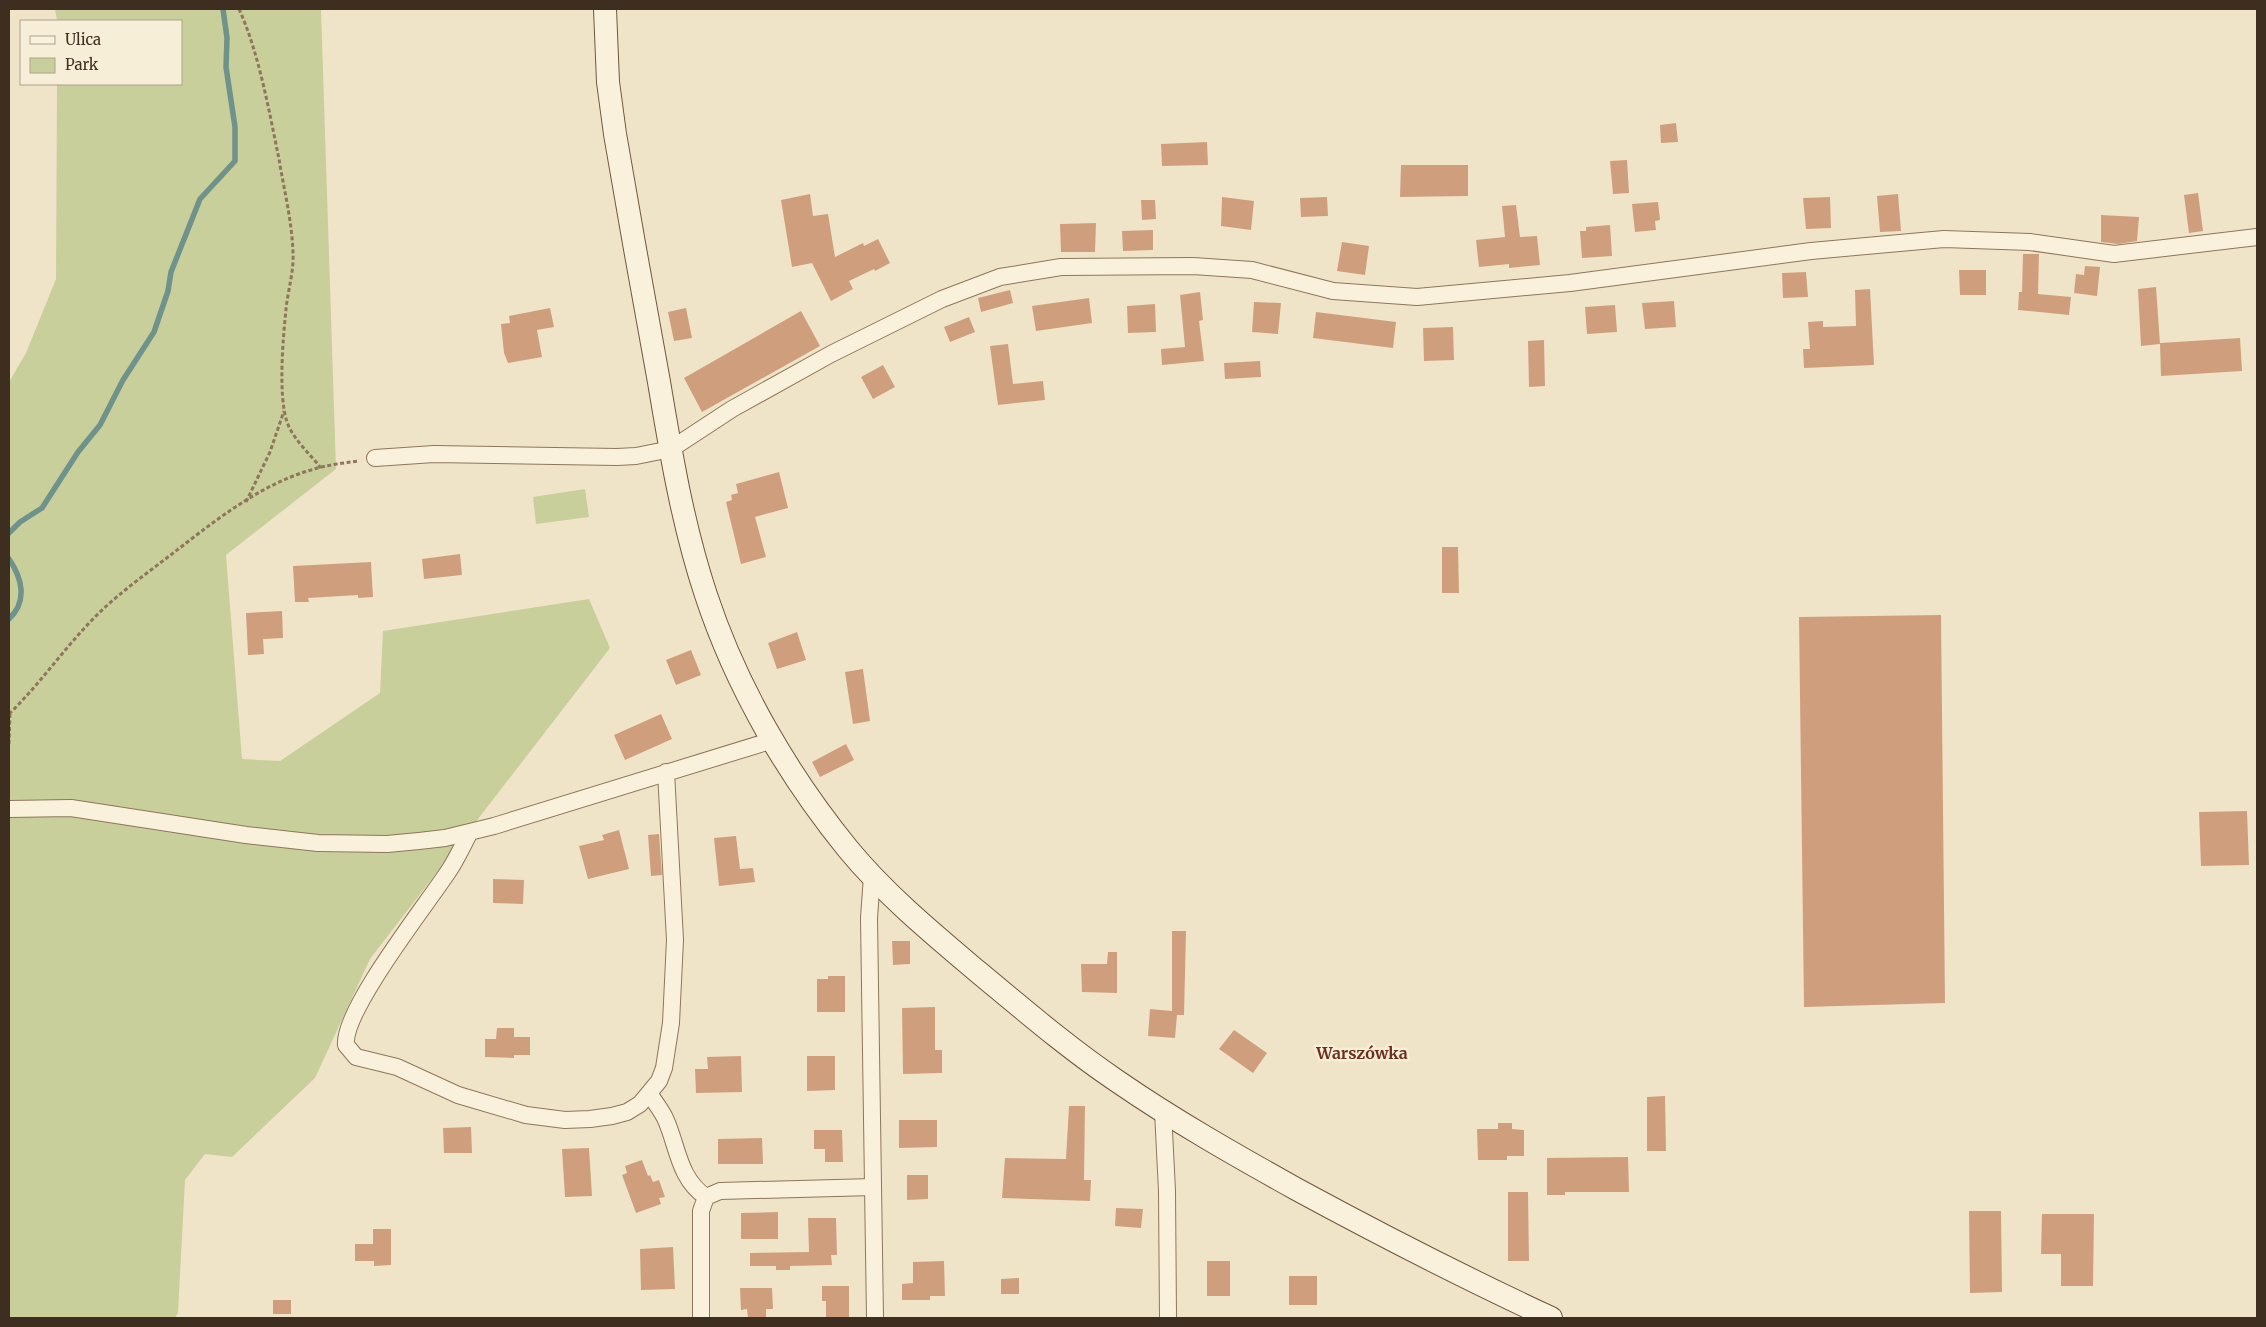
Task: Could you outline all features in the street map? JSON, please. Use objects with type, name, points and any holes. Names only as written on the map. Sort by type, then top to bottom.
[{"type":"street","points":[[605,9],[608,82],[615,134],[670,449],[692,549],[707,598],[725,646],[744,687],[774,740],[820,811],[848,849],[872,876],[935,935],[1015,1003],[1118,1082],[1258,1168],[1392,1241],[1551,1318]]},
{"type":"street","points":[[375,458],[434,454],[617,457],[636,456],[670,449],[732,409],[831,354],[942,299],[1000,277],[1061,267],[1193,266],[1242,270],[1333,291],[1417,297],[1570,283],[1811,252],[1944,239],[2030,242],[2114,254],[2257,237]]},
{"type":"street","points":[[9,809],[71,808],[246,836],[318,844],[387,844],[436,839],[470,832],[774,740]]},
{"type":"street","points":[[470,832],[451,868],[385,963],[352,1016],[346,1038],[350,1052],[356,1057],[397,1067],[467,1098],[546,1119],[590,1119],[627,1112],[640,1104],[659,1082],[668,1050],[674,975],[674,897],[666,772]]},
{"type":"street","points":[[872,876],[868,918],[875,1318]]},
{"type":"street","points":[[650,1094],[665,1118],[685,1175],[692,1186],[706,1197]]},
{"type":"street","points":[[1163,1111],[1168,1191],[1168,1318]]},
{"type":"street","points":[[701,1318],[701,1211],[706,1197],[720,1191],[873,1188]]},
{"type":"path","points":[[239,9],[251,36],[273,129],[292,231],[294,255],[286,308],[283,363],[284,410],[287,424],[321,468]]},
{"type":"path","points":[[245,502],[270,452],[284,410]]},
{"type":"path","points":[[9,744],[9,713],[92,620],[110,603],[201,531],[245,502],[289,478],[321,468],[375,458]]},
{"type":"green space","points":[[55,9],[321,9],[336,469],[226,555],[242,759],[280,761],[380,693],[383,631],[589,599],[610,648],[370,959],[315,1078],[232,1157],[205,1154],[185,1180],[178,1313],[175,1318],[9,1318],[9,382],[26,353],[56,279],[57,85],[182,85],[182,20],[57,20]]},
{"type":"green space","points":[[585,489],[589,517],[536,524],[533,497]]},
{"type":"building","points":[[1676,123],[1678,142],[1661,143],[1660,125]]},
{"type":"building","points":[[1207,142],[1208,165],[1162,166],[1161,144]]},
{"type":"building","points":[[1627,160],[1629,193],[1613,194],[1610,161]]},
{"type":"building","points":[[1401,165],[1468,165],[1468,196],[1400,197]]},
{"type":"building","points":[[2198,193],[2203,231],[2189,233],[2184,195]]},
{"type":"building","points":[[810,194],[813,216],[828,214],[835,257],[863,243],[864,246],[878,239],[890,263],[849,281],[853,289],[831,301],[812,263],[792,267],[781,200]]},
{"type":"building","points":[[1898,194],[1901,231],[1880,232],[1877,196]]},
{"type":"building","points":[[1222,197],[1254,201],[1251,230],[1221,226]]},
{"type":"building","points":[[1327,197],[1328,216],[1301,217],[1300,198]]},
{"type":"building","points":[[1830,197],[1831,228],[1806,229],[1803,198]]},
{"type":"building","points":[[1141,200],[1155,200],[1156,219],[1142,220]]},
{"type":"building","points":[[1658,202],[1660,220],[1655,221],[1656,230],[1635,232],[1632,204]]},
{"type":"building","points":[[1516,205],[1520,237],[1537,236],[1540,265],[1509,268],[1509,264],[1479,267],[1476,240],[1505,237],[1502,206]]},
{"type":"building","points":[[2101,215],[2139,217],[2137,241],[2118,244],[2101,242]]},
{"type":"building","points":[[1096,223],[1095,252],[1061,252],[1060,224]]},
{"type":"building","points":[[1610,225],[1612,256],[1582,258],[1580,231],[1586,231],[1586,227]]},
{"type":"building","points":[[1153,230],[1153,250],[1123,251],[1122,231]]},
{"type":"building","points":[[1342,242],[1369,246],[1365,275],[1337,271]]},
{"type":"building","points":[[2023,254],[2039,254],[2038,294],[2071,297],[2069,315],[2018,310],[2019,292],[2022,292]]},
{"type":"building","points":[[2085,266],[2100,267],[2097,296],[2074,293],[2076,274],[2084,275]]},
{"type":"building","points":[[1959,270],[1986,270],[1986,295],[1960,295]]},
{"type":"building","points":[[1806,272],[1808,297],[1783,298],[1782,273]]},
{"type":"building","points":[[2156,287],[2160,344],[2141,346],[2138,289]]},
{"type":"building","points":[[1870,289],[1874,365],[1804,368],[1803,349],[1810,349],[1808,322],[1823,321],[1823,327],[1856,326],[1855,290]]},
{"type":"building","points":[[1010,290],[1013,303],[981,312],[978,298]]},
{"type":"building","points":[[1200,292],[1203,320],[1199,321],[1204,361],[1162,365],[1161,349],[1185,347],[1180,295]]},
{"type":"building","points":[[1089,298],[1092,323],[1036,331],[1032,306]]},
{"type":"building","points":[[1674,301],[1676,327],[1645,329],[1642,303]]},
{"type":"building","points":[[1254,302],[1281,303],[1278,334],[1252,332]]},
{"type":"building","points":[[1155,304],[1156,332],[1128,333],[1127,306]]},
{"type":"building","points":[[1615,305],[1617,332],[1587,334],[1585,307]]},
{"type":"building","points":[[550,308],[554,327],[537,330],[542,357],[508,363],[504,353],[501,324],[510,323],[509,316]]},
{"type":"building","points":[[686,308],[692,338],[674,341],[668,312]]},
{"type":"building","points":[[801,311],[820,346],[702,412],[684,378]]},
{"type":"building","points":[[1316,312],[1396,322],[1393,348],[1313,338]]},
{"type":"building","points":[[969,317],[975,332],[950,342],[944,327]]},
{"type":"building","points":[[1453,327],[1454,360],[1424,361],[1423,328]]},
{"type":"building","points":[[2240,338],[2242,371],[2161,376],[2160,343]]},
{"type":"building","points":[[1544,340],[1545,386],[1529,387],[1528,341]]},
{"type":"building","points":[[1008,344],[1013,384],[1043,381],[1045,400],[998,405],[990,346]]},
{"type":"building","points":[[1260,361],[1261,377],[1225,379],[1224,363]]},
{"type":"building","points":[[883,365],[895,387],[873,399],[861,377]]},
{"type":"building","points":[[779,472],[788,508],[755,517],[766,557],[741,564],[726,502],[732,500],[731,495],[738,493],[736,484]]},
{"type":"building","points":[[1442,547],[1458,547],[1459,593],[1442,593]]},
{"type":"building","points":[[460,554],[462,575],[424,579],[422,559]]},
{"type":"building","points":[[371,562],[373,597],[358,598],[358,595],[308,598],[309,602],[295,602],[293,566]]},
{"type":"building","points":[[282,611],[283,638],[263,639],[264,654],[248,655],[246,613]]},
{"type":"building","points":[[1941,615],[1945,1003],[1804,1007],[1799,617]]},
{"type":"building","points":[[797,632],[806,660],[777,669],[768,643]]},
{"type":"building","points":[[691,650],[701,675],[676,685],[666,660]]},
{"type":"building","points":[[863,669],[870,721],[853,724],[845,672]]},
{"type":"building","points":[[661,714],[672,739],[625,760],[614,735]]},
{"type":"building","points":[[846,744],[854,760],[820,777],[812,762]]},
{"type":"building","points":[[2247,811],[2249,865],[2201,866],[2199,812]]},
{"type":"building","points":[[619,830],[629,869],[588,879],[579,846],[604,840],[602,835]]},
{"type":"building","points":[[659,834],[662,875],[651,876],[648,835]]},
{"type":"building","points":[[736,836],[740,869],[753,868],[755,882],[719,886],[714,838]]},
{"type":"building","points":[[493,879],[524,880],[523,904],[493,903]]},
{"type":"building","points":[[1172,931],[1186,931],[1184,1015],[1177,1015],[1175,1038],[1148,1036],[1150,1009],[1172,1011]]},
{"type":"building","points":[[892,941],[910,941],[910,964],[893,965]]},
{"type":"building","points":[[1108,952],[1117,952],[1117,993],[1082,992],[1081,964],[1107,964]]},
{"type":"building","points":[[828,976],[845,976],[845,1012],[817,1012],[817,979],[828,979]]},
{"type":"building","points":[[935,1007],[935,1050],[942,1050],[942,1073],[903,1074],[902,1008]]},
{"type":"building","points":[[497,1028],[514,1028],[514,1037],[530,1037],[530,1055],[514,1055],[514,1058],[485,1057],[485,1039],[496,1039]]},
{"type":"building","points":[[1234,1030],[1267,1053],[1253,1073],[1219,1049]]},
{"type":"building","points":[[741,1056],[742,1092],[696,1093],[695,1069],[708,1069],[707,1057]]},
{"type":"building","points":[[807,1056],[835,1056],[835,1090],[807,1091]]},
{"type":"building","points":[[1665,1096],[1666,1151],[1647,1151],[1647,1097]]},
{"type":"building","points":[[1069,1106],[1085,1106],[1084,1180],[1091,1180],[1090,1201],[1002,1198],[1005,1158],[1066,1159]]},
{"type":"building","points":[[899,1120],[937,1120],[937,1147],[899,1148]]},
{"type":"building","points":[[1498,1123],[1512,1123],[1512,1129],[1524,1130],[1524,1156],[1507,1156],[1507,1160],[1478,1160],[1477,1129],[1498,1129]]},
{"type":"building","points":[[471,1127],[472,1153],[444,1153],[443,1128]]},
{"type":"building","points":[[814,1130],[842,1130],[843,1162],[825,1162],[825,1149],[814,1149]]},
{"type":"building","points":[[762,1138],[763,1164],[718,1164],[718,1139]]},
{"type":"building","points":[[589,1148],[592,1196],[565,1197],[562,1149]]},
{"type":"building","points":[[1628,1157],[1629,1192],[1565,1192],[1565,1195],[1547,1195],[1547,1158]]},
{"type":"building","points":[[642,1160],[648,1176],[650,1175],[653,1182],[659,1180],[665,1197],[659,1198],[661,1204],[636,1213],[622,1175],[627,1173],[625,1166]]},
{"type":"building","points":[[907,1175],[928,1175],[928,1199],[907,1200]]},
{"type":"building","points":[[1508,1192],[1528,1192],[1529,1261],[1508,1261]]},
{"type":"building","points":[[1116,1208],[1143,1209],[1141,1228],[1115,1226]]},
{"type":"building","points":[[1969,1211],[2001,1211],[2002,1292],[1970,1293]]},
{"type":"building","points":[[778,1212],[778,1239],[741,1239],[741,1213]]},
{"type":"building","points":[[2042,1214],[2094,1214],[2093,1286],[2061,1286],[2061,1254],[2041,1254]]},
{"type":"building","points":[[808,1218],[836,1218],[837,1255],[831,1255],[832,1265],[790,1266],[790,1270],[776,1270],[776,1266],[750,1266],[750,1253],[809,1252]]},
{"type":"building","points":[[373,1229],[391,1229],[391,1265],[374,1266],[374,1261],[355,1261],[355,1244],[373,1244]]},
{"type":"building","points":[[673,1247],[675,1289],[641,1290],[640,1249]]},
{"type":"building","points":[[944,1261],[945,1296],[930,1296],[930,1300],[902,1300],[902,1284],[913,1283],[913,1262]]},
{"type":"building","points":[[1207,1261],[1230,1261],[1230,1296],[1207,1296]]},
{"type":"building","points":[[1289,1276],[1317,1276],[1317,1305],[1289,1305]]},
{"type":"building","points":[[1019,1278],[1019,1294],[1001,1294],[1001,1279]]},
{"type":"building","points":[[822,1286],[849,1286],[849,1318],[826,1318],[826,1301],[822,1301]]},
{"type":"building","points":[[740,1288],[772,1288],[773,1309],[766,1309],[766,1318],[748,1318],[747,1309],[741,1310]]},
{"type":"building","points":[[273,1300],[291,1300],[291,1314],[273,1314]]},
{"type":"waterway","points":[[9,533],[20,522],[42,508],[78,452],[100,425],[123,380],[154,332],[168,291],[171,272],[200,199],[235,161],[235,127],[226,67],[227,38],[223,9]]},
{"type":"waterway","points":[[9,559],[14,566],[21,589],[19,605],[9,619]]},
{"type":"district","name":"Warszówka","points":[[1362,1053]]}]
